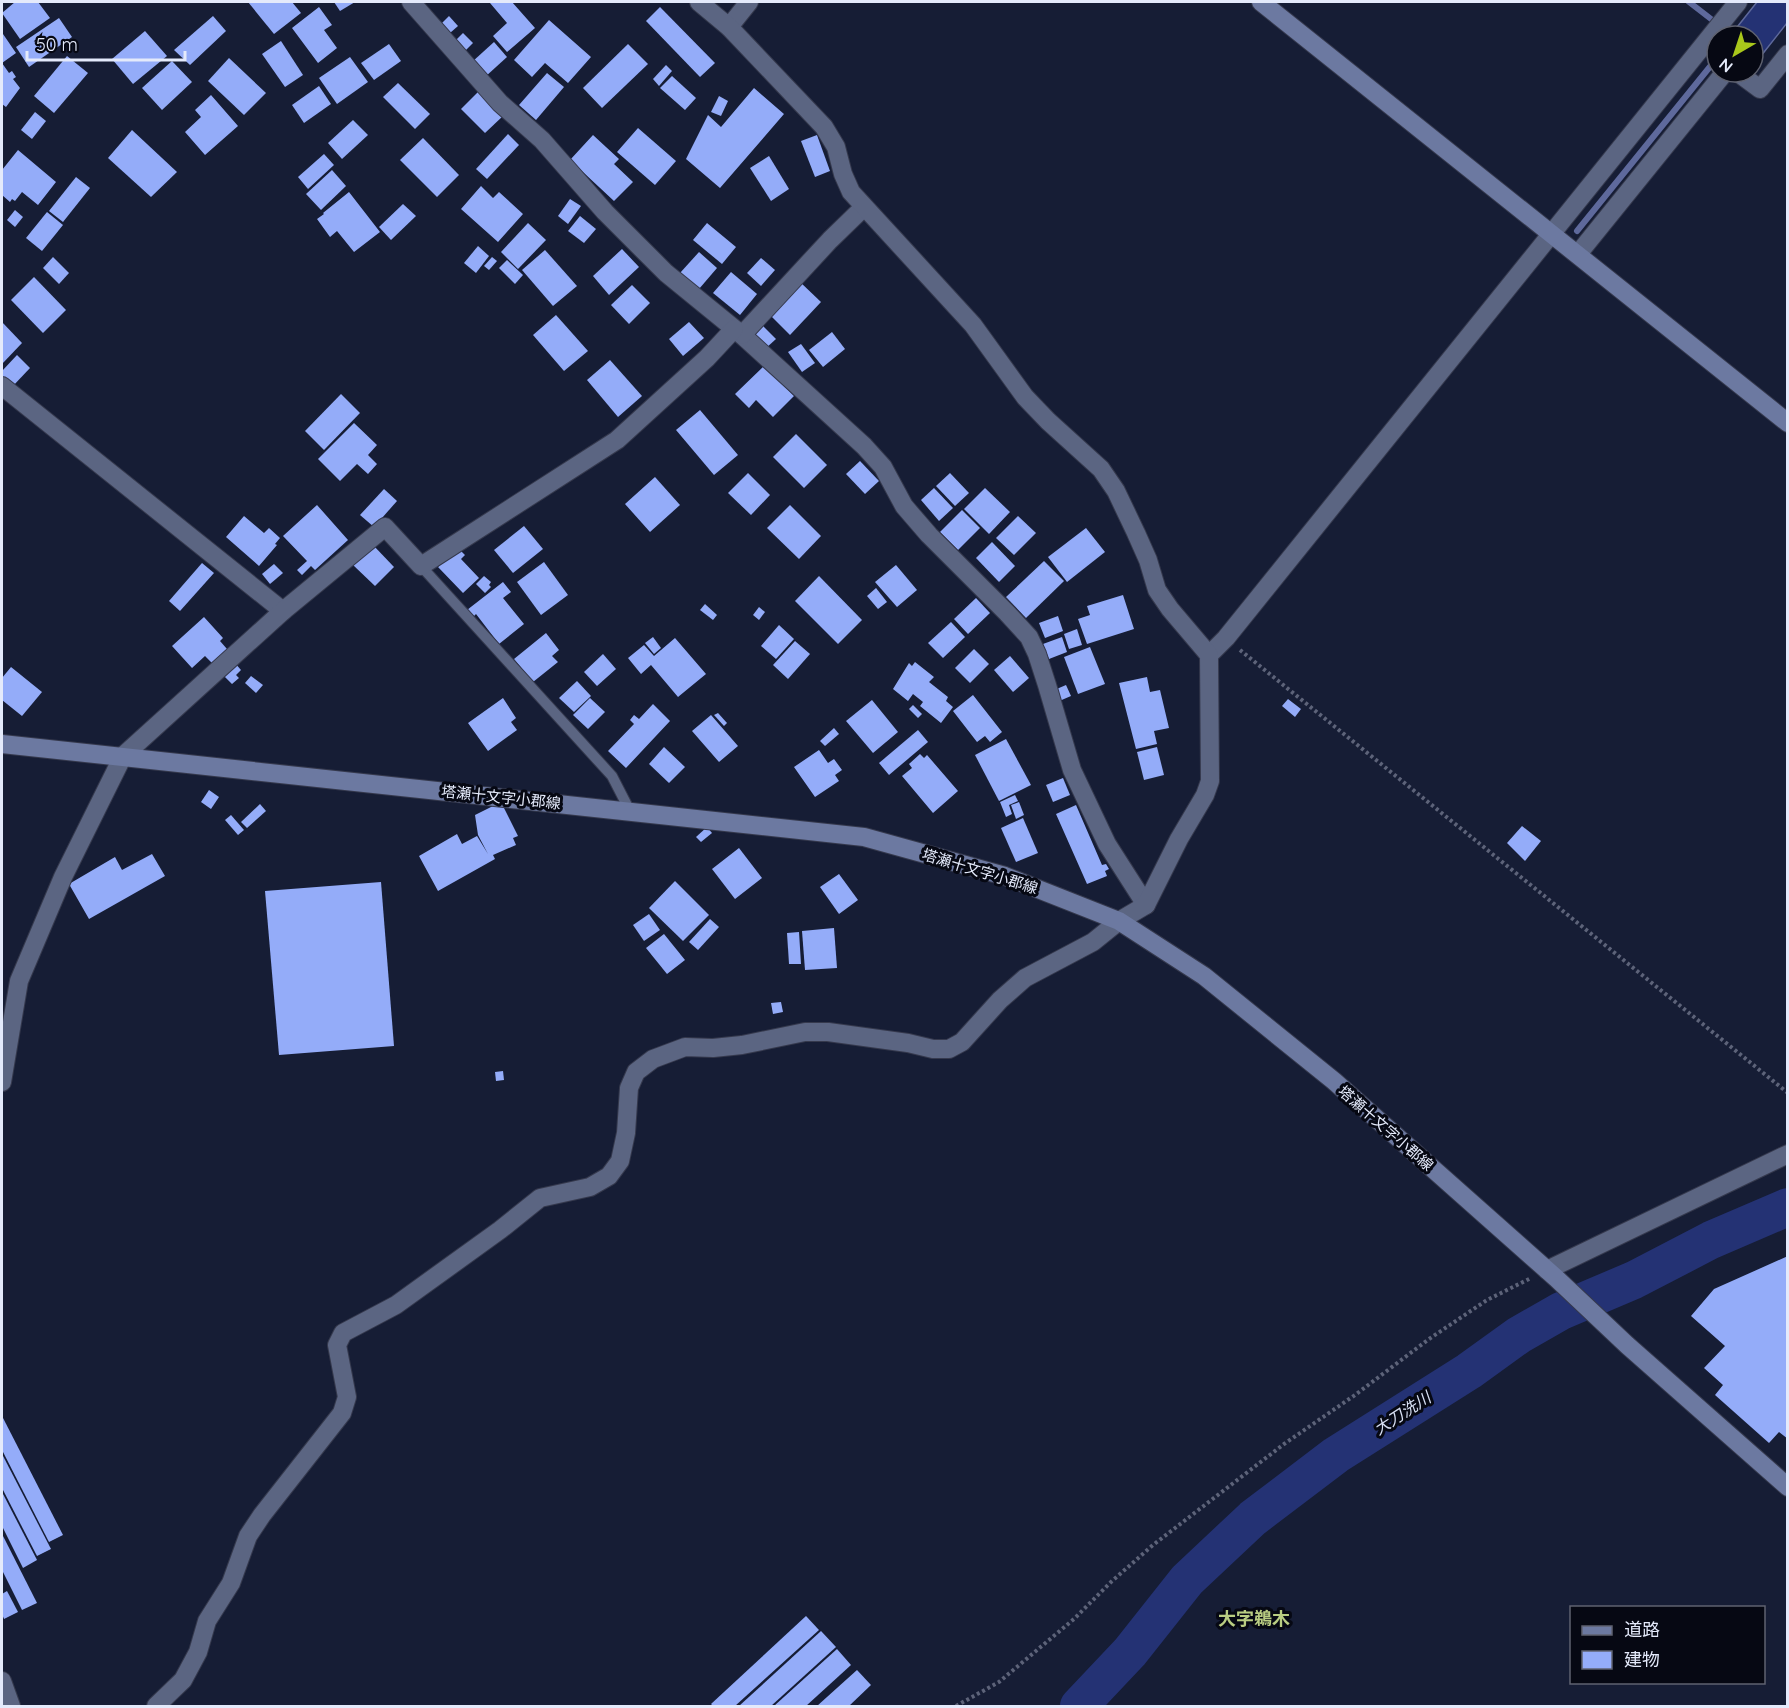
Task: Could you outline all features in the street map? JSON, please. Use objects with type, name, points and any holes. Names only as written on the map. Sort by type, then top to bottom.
[{"type":"main road","points":[[1261,2],[1552,232],[1788,423]]},
{"type":"main road","name":"塔瀬十文字小郡線","points":[[2,744],[864,837],[1005,876],[1119,921],[1204,976],[1334,1081],[1788,1487]]},
{"type":"street","points":[[411,2],[500,103],[542,140],[605,212],[666,273],[738,332],[864,446],[884,467],[904,506],[928,535],[1029,637],[1037,654],[1072,770],[1107,844],[1146,905]]},
{"type":"street","points":[[156,1707],[183,1680],[198,1652],[207,1621],[231,1583],[248,1536],[342,1413],[347,1397],[337,1345],[343,1333],[396,1305],[500,1230],[540,1198],[590,1187],[609,1176],[620,1161],[626,1133],[629,1088],[636,1072],[653,1059],[685,1047],[713,1048],[742,1045],[805,1032],[828,1032],[908,1043],[933,1049],[949,1049],[962,1042],[1000,1000],[1025,978],[1093,942],[1119,921],[1146,905],[1179,839],[1205,795],[1210,781],[1209,655],[1156,590],[1148,560],[1116,491],[1101,469],[1048,422],[1025,397],[973,325],[851,192],[836,147],[824,127],[729,27],[699,2]]},
{"type":"street","points":[[729,27],[749,2]]},
{"type":"street","points":[[1209,655],[1226,638],[1732,8]]},
{"type":"street","points":[[1765,83],[1788,54]]},
{"type":"street","points":[[1578,254],[1715,84]]},
{"type":"street","points":[[2,1082],[19,981],[63,877],[123,756],[283,611],[385,527],[421,566],[617,440],[738,332],[864,207]]},
{"type":"street","points":[[2,386],[283,611]]},
{"type":"street","points":[[1552,1274],[1788,1154]]},
{"type":"street","points":[[2,1681],[11,1707]]},
{"type":"lane","points":[[421,566],[612,776],[630,811]]},
{"type":"path","points":[[1226,638],[1788,1094]]},
{"type":"path","points":[[956,1707],[999,1682],[1074,1619],[1153,1545],[1284,1444],[1487,1300],[1552,1274]]},
{"type":"water","points":[[1757,2],[1787,2],[1787,23],[1765,51],[1765,24],[1740,24]]},
{"type":"building","points":[[15,2],[38,2],[50,18],[20,39],[2,13]]},
{"type":"building","points":[[248,2],[292,2],[301,13],[274,34]]},
{"type":"building","points":[[334,2],[355,2],[340,11]]},
{"type":"building","points":[[512,2],[535,28],[507,52],[493,36],[507,23],[490,3]]},
{"type":"building","points":[[319,7],[332,25],[324,30],[337,48],[318,63],[292,28]]},
{"type":"building","points":[[660,7],[715,63],[700,77],[646,21]]},
{"type":"building","points":[[213,16],[226,31],[190,65],[174,50]]},
{"type":"building","points":[[449,16],[458,26],[450,33],[441,24]]},
{"type":"building","points":[[59,18],[72,37],[29,67],[16,47]]},
{"type":"building","points":[[549,20],[591,57],[568,83],[545,63],[532,77],[514,60]]},
{"type":"building","points":[[145,31],[167,56],[133,84],[112,59]]},
{"type":"building","points":[[463,33],[473,43],[465,51],[455,41]]},
{"type":"building","points":[[3,34],[16,53],[2,63],[2,35]]},
{"type":"building","points":[[281,41],[303,75],[285,87],[262,54]]},
{"type":"building","points":[[494,42],[507,57],[485,77],[472,62]]},
{"type":"building","points":[[389,44],[401,61],[374,80],[361,63]]},
{"type":"building","points":[[628,44],[648,64],[602,108],[583,88]]},
{"type":"building","points":[[67,56],[88,73],[54,113],[34,96]]},
{"type":"building","points":[[350,57],[368,82],[337,104],[319,78]]},
{"type":"building","points":[[229,58],[266,93],[244,115],[208,81]]},
{"type":"building","points":[[172,61],[192,82],[162,110],[142,88]]},
{"type":"building","points":[[2,63],[9,73],[12,71],[16,77],[13,79],[20,88],[6,107],[2,104]]},
{"type":"building","points":[[666,65],[672,71],[659,86],[653,79]]},
{"type":"building","points":[[547,73],[564,87],[536,120],[519,105]]},
{"type":"building","points":[[672,76],[696,98],[685,110],[660,88]]},
{"type":"building","points":[[398,83],[430,114],[415,129],[383,97]]},
{"type":"building","points":[[319,86],[331,104],[304,123],[292,105]]},
{"type":"building","points":[[754,88],[784,114],[720,188],[686,159],[708,115],[721,127]]},
{"type":"building","points":[[478,92],[503,116],[485,133],[461,109]]},
{"type":"building","points":[[211,95],[238,126],[205,155],[185,132],[201,117],[195,110]]},
{"type":"building","points":[[719,96],[728,101],[721,116],[711,112]]},
{"type":"building","points":[[35,112],[46,121],[32,139],[21,130]]},
{"type":"building","points":[[353,120],[368,135],[342,159],[328,143]]},
{"type":"building","points":[[638,128],[676,161],[655,185],[617,152]]},
{"type":"building","points":[[132,130],[177,172],[151,197],[108,158]]},
{"type":"building","points":[[508,134],[519,145],[487,179],[476,169]]},
{"type":"building","points":[[593,135],[619,159],[614,164],[633,182],[614,201],[570,160]]},
{"type":"building","points":[[817,135],[830,171],[815,177],[801,141]]},
{"type":"building","points":[[423,138],[459,175],[437,197],[400,160]]},
{"type":"building","points":[[18,150],[56,182],[38,205],[22,192],[15,201],[12,199],[10,202],[2,195],[2,170]]},
{"type":"building","points":[[324,154],[334,165],[308,189],[298,177]]},
{"type":"building","points":[[769,156],[789,189],[771,201],[750,168]]},
{"type":"building","points":[[332,170],[346,186],[321,210],[306,194]]},
{"type":"building","points":[[76,177],[90,188],[63,222],[49,211]]},
{"type":"building","points":[[481,186],[493,198],[499,192],[523,214],[498,242],[461,209]]},
{"type":"building","points":[[349,192],[380,232],[354,252],[337,231],[330,237],[317,219]]},
{"type":"building","points":[[570,199],[581,206],[568,224],[558,216]]},
{"type":"building","points":[[403,204],[416,216],[391,240],[379,227]]},
{"type":"building","points":[[15,210],[23,217],[15,227],[7,220]]},
{"type":"building","points":[[47,212],[63,225],[42,251],[26,238]]},
{"type":"building","points":[[580,216],[596,229],[584,243],[568,231]]},
{"type":"building","points":[[528,223],[546,240],[518,269],[501,252]]},
{"type":"building","points":[[707,223],[736,247],[722,264],[693,240]]},
{"type":"building","points":[[478,246],[489,256],[476,273],[464,263]]},
{"type":"building","points":[[622,249],[639,267],[609,295],[593,276]]},
{"type":"building","points":[[545,250],[577,286],[553,306],[522,270]]},
{"type":"building","points":[[699,252],[717,268],[699,289],[680,273]]},
{"type":"building","points":[[53,257],[69,273],[59,284],[43,268]]},
{"type":"building","points":[[492,257],[497,261],[489,270],[484,266]]},
{"type":"building","points":[[761,258],[775,270],[761,286],[747,273]]},
{"type":"building","points":[[507,260],[523,275],[515,284],[499,268]]},
{"type":"building","points":[[731,272],[757,294],[740,315],[713,293]]},
{"type":"building","points":[[34,277],[66,310],[43,333],[11,300]]},
{"type":"building","points":[[799,281],[821,302],[790,335],[768,313]]},
{"type":"building","points":[[632,285],[650,303],[629,324],[611,305]]},
{"type":"building","points":[[556,315],[588,351],[564,371],[533,335]]},
{"type":"building","points":[[2,322],[22,343],[2,364]]},
{"type":"building","points":[[689,322],[704,338],[683,356],[669,339]]},
{"type":"building","points":[[760,323],[776,339],[765,349],[750,332]]},
{"type":"building","points":[[832,332],[845,349],[823,367],[809,350]]},
{"type":"building","points":[[801,344],[815,363],[802,372],[788,352]]},
{"type":"building","points":[[17,355],[30,368],[12,387],[2,377],[2,371]]},
{"type":"building","points":[[610,360],[642,396],[618,417],[587,380]]},
{"type":"building","points":[[764,366],[794,396],[773,417],[756,400],[749,408],[735,394]]},
{"type":"building","points":[[341,394],[360,413],[324,450],[305,431]]},
{"type":"building","points":[[700,410],[738,455],[714,475],[676,430]]},
{"type":"building","points":[[354,423],[377,445],[368,455],[377,464],[368,474],[357,464],[340,481],[318,459]]},
{"type":"building","points":[[796,434],[827,465],[804,488],[773,457]]},
{"type":"building","points":[[860,461],[879,481],[865,494],[846,474]]},
{"type":"building","points":[[748,473],[770,495],[751,515],[728,493]]},
{"type":"building","points":[[950,473],[969,493],[955,506],[936,486]]},
{"type":"building","points":[[655,477],[680,505],[650,532],[625,504]]},
{"type":"building","points":[[934,488],[953,508],[939,521],[921,500]]},
{"type":"building","points":[[985,488],[1010,512],[989,534],[964,509]]},
{"type":"building","points":[[384,489],[397,501],[374,527],[360,515]]},
{"type":"building","points":[[317,505],[348,540],[315,570],[311,566],[302,575],[297,570],[307,561],[283,536]]},
{"type":"building","points":[[790,505],[821,536],[799,559],[767,528]]},
{"type":"building","points":[[962,510],[980,528],[958,550],[940,532]]},
{"type":"building","points":[[244,516],[264,533],[269,528],[280,538],[275,544],[277,545],[259,566],[226,537]]},
{"type":"building","points":[[1018,516],[1036,533],[1014,555],[996,538]]},
{"type":"building","points":[[524,526],[543,549],[513,573],[494,550]]},
{"type":"building","points":[[1086,528],[1105,552],[1067,582],[1048,557]]},
{"type":"building","points":[[992,542],[1015,566],[999,582],[976,558]]},
{"type":"building","points":[[373,545],[394,567],[375,586],[353,565]]},
{"type":"building","points":[[458,548],[465,555],[461,559],[479,578],[463,593],[438,567]]},
{"type":"building","points":[[1044,561],[1064,581],[1026,618],[1006,597]]},
{"type":"building","points":[[544,562],[568,595],[541,615],[517,582]]},
{"type":"building","points":[[202,563],[214,573],[180,611],[169,601]]},
{"type":"building","points":[[274,564],[283,573],[270,584],[262,574]]},
{"type":"building","points":[[896,565],[917,590],[897,607],[875,582]]},
{"type":"building","points":[[484,576],[491,582],[489,585],[491,587],[485,593],[476,584]]},
{"type":"building","points":[[819,576],[862,620],[838,644],[795,601]]},
{"type":"building","points":[[503,582],[511,592],[503,598],[524,624],[499,644],[476,614],[473,617],[467,610]]},
{"type":"building","points":[[876,588],[887,602],[878,609],[867,596]]},
{"type":"building","points":[[1123,595],[1134,629],[1087,644],[1078,619],[1090,615],[1087,606]]},
{"type":"building","points":[[976,598],[990,613],[968,634],[954,619]]},
{"type":"building","points":[[705,604],[717,615],[713,620],[700,610]]},
{"type":"building","points":[[759,607],[765,612],[759,620],[753,615]]},
{"type":"building","points":[[1058,616],[1063,631],[1045,638],[1039,623]]},
{"type":"building","points":[[204,617],[223,638],[220,641],[227,649],[212,663],[205,656],[192,668],[172,646]]},
{"type":"building","points":[[951,622],[965,637],[943,658],[928,643]]},
{"type":"building","points":[[779,625],[794,639],[776,659],[761,646]]},
{"type":"building","points":[[1077,629],[1082,645],[1069,649],[1064,634]]},
{"type":"building","points":[[546,633],[559,650],[552,656],[558,662],[533,682],[514,659]]},
{"type":"building","points":[[653,637],[661,648],[654,654],[645,643]]},
{"type":"building","points":[[1062,637],[1067,652],[1049,659],[1043,644]]},
{"type":"building","points":[[675,638],[706,674],[678,697],[651,665],[641,674],[628,658],[644,645],[654,656]]},
{"type":"building","points":[[795,641],[810,654],[788,679],[773,665]]},
{"type":"building","points":[[1090,647],[1105,684],[1078,694],[1064,657]]},
{"type":"building","points":[[974,649],[989,664],[970,683],[955,668]]},
{"type":"building","points":[[603,654],[616,669],[597,686],[584,672]]},
{"type":"building","points":[[1010,656],[1029,678],[1013,692],[994,670]]},
{"type":"building","points":[[234,662],[241,670],[236,675],[239,678],[232,684],[222,674]]},
{"type":"building","points":[[915,662],[934,677],[929,682],[948,697],[946,701],[953,707],[941,723],[920,706],[923,702],[913,694],[908,701],[893,689],[909,663],[912,666]]},
{"type":"building","points":[[11,667],[42,692],[22,716],[2,700],[2,678]]},
{"type":"building","points":[[251,676],[263,685],[256,693],[245,683]]},
{"type":"building","points":[[1147,677],[1150,692],[1160,690],[1169,728],[1154,731],[1157,744],[1136,749],[1119,683]]},
{"type":"building","points":[[577,681],[591,696],[574,712],[559,698]]},
{"type":"building","points":[[1066,685],[1071,696],[1057,702],[1052,691]]},
{"type":"building","points":[[973,695],[1002,732],[990,742],[985,736],[977,742],[953,711]]},
{"type":"building","points":[[503,698],[516,718],[511,722],[517,730],[488,751],[468,723]]},
{"type":"building","points":[[590,698],[605,712],[588,729],[573,715]]},
{"type":"building","points":[[1288,699],[1301,709],[1295,717],[1282,706]]},
{"type":"building","points":[[872,700],[898,732],[873,753],[846,721]]},
{"type":"building","points":[[653,704],[670,721],[626,768],[608,751],[634,724],[630,720],[634,715],[639,719]]},
{"type":"building","points":[[913,705],[922,714],[918,718],[909,709]]},
{"type":"building","points":[[718,713],[727,723],[724,726],[714,715]]},
{"type":"building","points":[[711,715],[738,746],[719,762],[692,731]]},
{"type":"building","points":[[834,728],[839,734],[825,746],[820,741]]},
{"type":"building","points":[[918,730],[928,742],[889,775],[879,763]]},
{"type":"building","points":[[1006,739],[1031,785],[999,801],[975,755]]},
{"type":"building","points":[[664,747],[685,767],[669,783],[649,764]]},
{"type":"building","points":[[1157,747],[1164,775],[1144,780],[1137,752]]},
{"type":"building","points":[[819,750],[828,763],[834,759],[842,770],[835,775],[839,781],[815,797],[794,767]]},
{"type":"building","points":[[920,754],[924,758],[927,755],[958,791],[933,813],[902,776],[912,768],[909,764]]},
{"type":"building","points":[[1063,778],[1070,795],[1053,802],[1046,785]]},
{"type":"building","points":[[209,790],[219,797],[211,809],[201,802]]},
{"type":"building","points":[[1015,795],[1018,801],[1009,805],[1012,814],[1006,817],[1000,802]]},
{"type":"building","points":[[501,802],[518,836],[513,838],[516,845],[493,855],[495,859],[438,891],[419,856],[457,834],[462,844],[477,836],[488,854],[478,835],[475,815]]},
{"type":"building","points":[[1019,802],[1024,815],[1016,819],[1011,805]]},
{"type":"building","points":[[260,804],[266,811],[247,828],[241,822]]},
{"type":"building","points":[[1076,805],[1102,865],[1106,864],[1109,869],[1105,871],[1107,876],[1087,884],[1056,814]]},
{"type":"building","points":[[231,815],[244,830],[238,835],[225,820]]},
{"type":"building","points":[[1023,818],[1038,853],[1016,862],[1001,828]]},
{"type":"building","points":[[1522,826],[1541,841],[1525,861],[1507,843]]},
{"type":"building","points":[[707,827],[712,833],[701,842],[696,837]]},
{"type":"building","points":[[739,848],[762,878],[735,899],[712,869]]},
{"type":"building","points":[[152,854],[165,876],[89,919],[69,884],[115,857],[122,870]]},
{"type":"building","points":[[839,874],[858,900],[839,914],[820,887]]},
{"type":"building","points":[[675,881],[709,915],[683,941],[649,908]]},
{"type":"building","points":[[381,882],[394,1046],[279,1055],[265,891]]},
{"type":"building","points":[[649,914],[660,930],[644,941],[633,925]]},
{"type":"building","points":[[710,919],[719,927],[698,950],[689,942]]},
{"type":"building","points":[[834,928],[837,968],[805,970],[802,931]]},
{"type":"building","points":[[799,932],[801,964],[789,964],[787,933]]},
{"type":"building","points":[[664,934],[685,960],[667,974],[646,948]]},
{"type":"building","points":[[781,1002],[783,1012],[773,1014],[771,1003]]},
{"type":"building","points":[[503,1071],[504,1080],[496,1081],[495,1072]]},
{"type":"building","points":[[1788,1256],[1788,1439],[1779,1432],[1769,1443],[1715,1395],[1723,1385],[1704,1368],[1725,1346],[1691,1316],[1714,1289]]},
{"type":"building","points":[[2,1416],[63,1535],[49,1542],[2,1450]]},
{"type":"building","points":[[2,1454],[51,1549],[37,1556],[2,1488]]},
{"type":"building","points":[[2,1492],[37,1560],[23,1568],[2,1526]]},
{"type":"building","points":[[2,1534],[37,1603],[22,1610],[2,1570]]},
{"type":"building","points":[[7,1591],[18,1612],[4,1619],[2,1594]]},
{"type":"building","points":[[806,1616],[819,1630],[735,1706],[713,1706],[711,1704]]},
{"type":"building","points":[[821,1631],[836,1647],[771,1706],[739,1706]]},
{"type":"building","points":[[837,1649],[851,1665],[806,1706],[774,1706]]},
{"type":"building","points":[[857,1670],[871,1685],[849,1706],[817,1706]]},
{"type":"waterway","points":[[1689,2],[1717,24]]},
{"type":"waterway","points":[[1577,231],[1705,73]]},
{"type":"waterway","name":"大刀洗川","points":[[1079,1706],[1130,1652],[1187,1580],[1253,1518],[1336,1455],[1469,1371],[1519,1335],[1561,1311],[1634,1280],[1711,1240],[1788,1207]]},
{"type":"district","name":"大字鵜木","points":[[1254,1618]]}]
